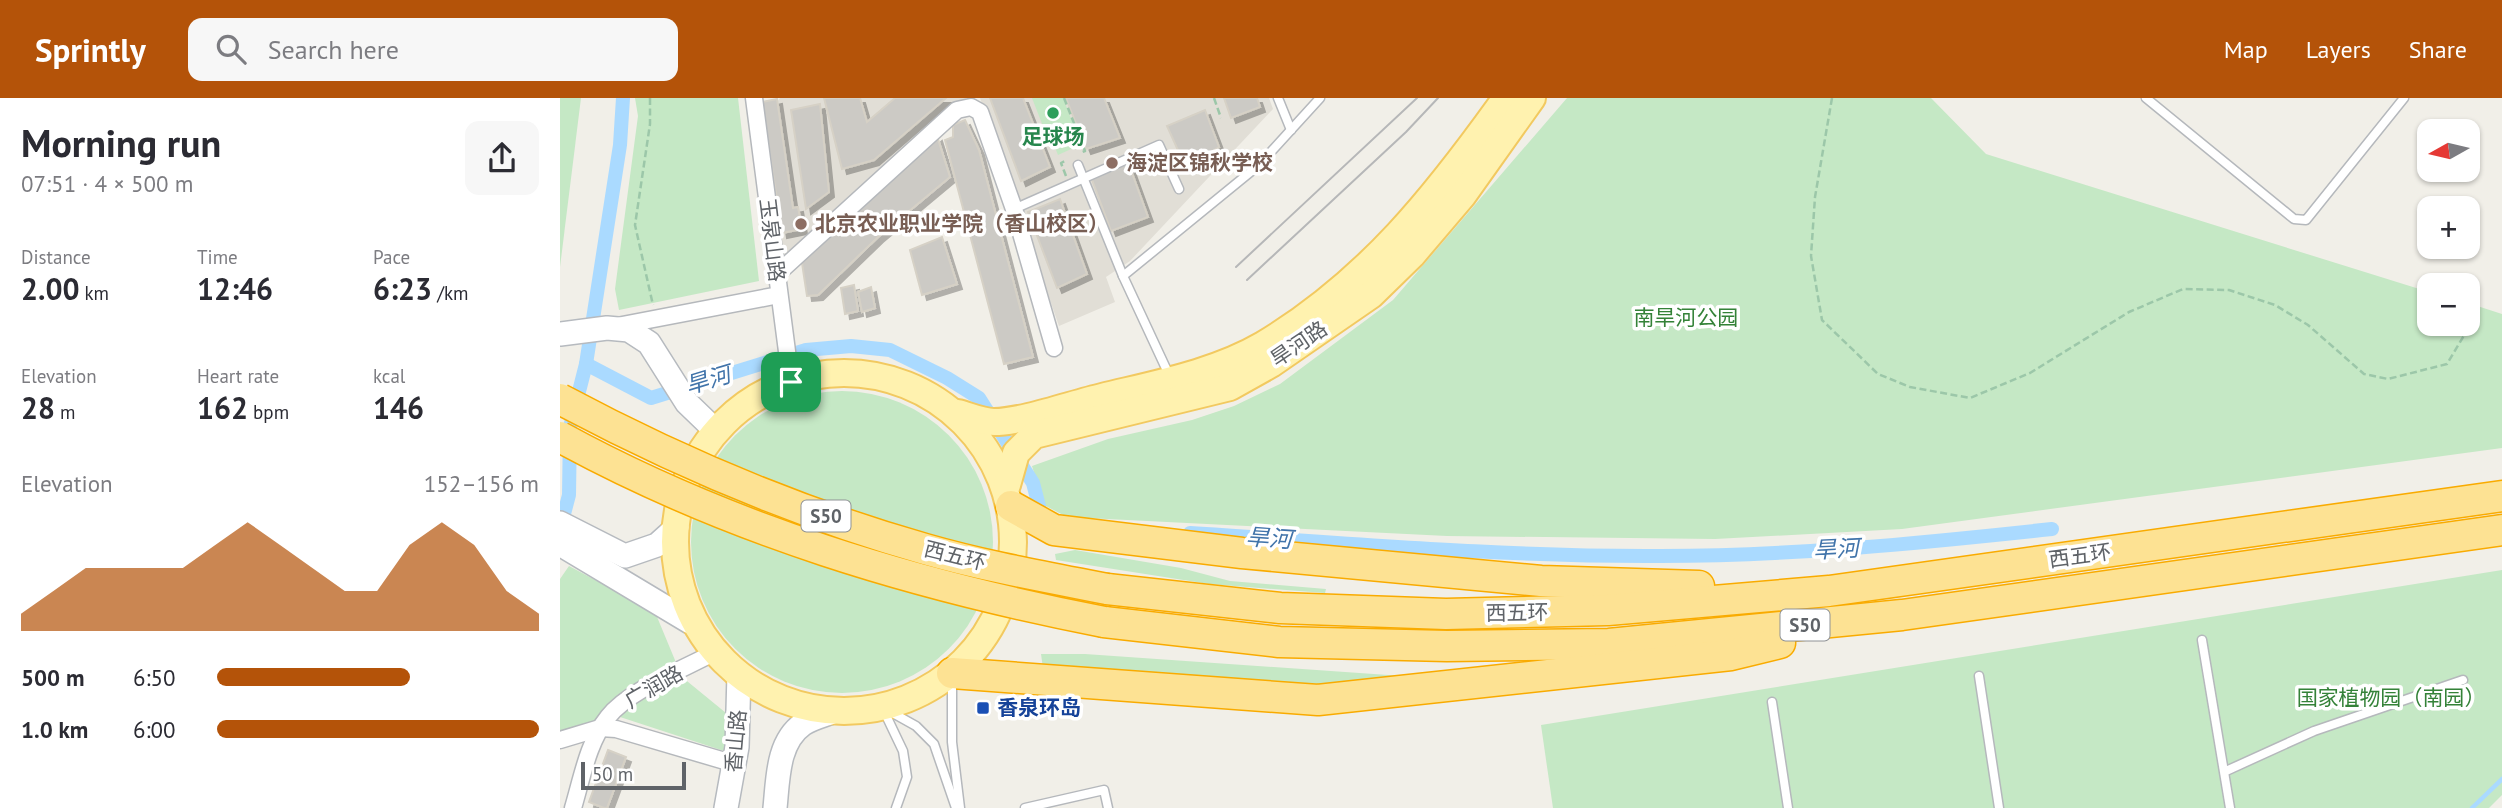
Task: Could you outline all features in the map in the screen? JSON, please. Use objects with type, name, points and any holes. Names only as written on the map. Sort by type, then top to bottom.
[{"type":"highway","name":"西五环","points":[[560,399],[727,480],[925,549],[1107,589],[1280,608],[1446,614],[1608,610],[1829,591],[2502,496]]},
{"type":"highway","name":"西五环","points":[[560,437],[602,460],[717,511],[914,580],[1104,622],[1279,642],[1447,646],[1609,644],[1902,615],[2502,530]]},
{"type":"highway","points":[[1009,496],[1054,530],[1242,553],[1541,581],[1829,591]]},
{"type":"highway","points":[[952,673],[1318,700],[1731,655],[1902,615]]},
{"type":"main road","name":"旱河路","points":[[958,413],[993,422],[1171,380],[1262,345],[1346,284],[1395,240],[1445,183],[1506,98]]},
{"type":"main road","name":"旱河路","points":[[1009,496],[1016,453],[1034,435],[1230,387],[1270,364],[1371,295],[1412,255],[1462,195],[1532,98]]},
{"type":"main road","points":[[867,372],[925,391],[958,413],[981,441],[1009,496],[1010,582],[977,648],[952,673],[931,688],[882,707],[835,711],[789,701],[739,674],[715,652],[690,622],[677,570],[677,527],[688,477],[716,431],[751,400],[790,377],[867,372]]},
{"type":"street","name":"玉泉山路","points":[[754,98],[790,377]]},
{"type":"street","points":[[776,274],[957,110],[971,107],[980,112],[1014,209],[1054,348]]},
{"type":"street","points":[[562,335],[779,295]]},
{"type":"street","points":[[607,328],[629,330],[649,343],[687,403],[716,431]]},
{"type":"street","points":[[560,523],[597,554],[690,622]]},
{"type":"street","points":[[560,544],[597,554],[625,556],[657,545],[677,527]]},
{"type":"street","name":"广润路","points":[[573,808],[600,728],[625,702],[715,652]]},
{"type":"street","name":"香山路","points":[[726,808],[735,764],[739,674]]},
{"type":"street","points":[[775,808],[779,762],[789,740],[802,725],[835,711]]},
{"type":"street","points":[[560,740],[600,728],[616,729],[735,764]]},
{"type":"lane","points":[[1278,98],[1291,130]]},
{"type":"lane","points":[[1123,276],[1259,165],[1320,98]]},
{"type":"lane","points":[[2146,98],[2294,219],[2306,220],[2404,98]]},
{"type":"lane","points":[[1014,209],[1159,145],[1179,189]]},
{"type":"lane","points":[[1076,161],[1123,276],[1171,380]]},
{"type":"lane","points":[[2202,640],[2226,771],[2230,808]]},
{"type":"lane","points":[[952,673],[958,808]]},
{"type":"lane","points":[[1979,676],[1998,808]]},
{"type":"lane","points":[[2226,771],[2314,731],[2463,680]]},
{"type":"lane","points":[[1772,702],[1788,808]]},
{"type":"lane","points":[[882,707],[916,726],[934,744],[958,808]]},
{"type":"lane","points":[[882,707],[903,751],[907,777],[895,808]]},
{"type":"lane","points":[[1029,808],[1104,790],[1108,808]]},
{"type":"path","points":[[650,98],[650,124],[635,225],[656,319]]},
{"type":"path","points":[[1064,98],[1085,151],[1076,161]]},
{"type":"path","points":[[1214,98],[1221,118]]},
{"type":"path","points":[[1832,98],[1815,197],[1811,256],[1822,320],[1878,374],[1910,387],[1970,398],[2030,373],[2129,312],[2183,289],[2229,290],[2275,305],[2308,325],[2364,374],[2388,379],[2447,364],[2464,336]]},
{"type":"shaded area","name":"北京农业职业学院（香山校区）","points":[[780,98],[966,98],[957,110],[777,274],[764,174],[770,111]]},
{"type":"shaded area","name":"海淀区锦秋学校","points":[[980,98],[1269,98],[1273,109],[1130,261],[1106,277],[1115,302],[1059,326]]},
{"type":"green space","points":[[560,98],[581,98],[560,267]]},
{"type":"green space","points":[[635,98],[738,98],[759,281],[619,310],[615,289],[638,116]]},
{"type":"green space","name":"足球场","points":[[1032,98],[1063,98],[1075,129],[1048,139]]},
{"type":"green space","name":"南旱河公园","points":[[1567,98],[1931,98],[1986,154],[2417,288],[2417,336],[2480,336],[2480,307],[2502,314],[2502,448],[1902,529],[1715,539],[1447,536],[1067,517],[1044,505],[1032,466],[1108,439],[1192,420],[1234,406],[1280,384],[1393,300]]},
{"type":"green space","points":[[1074,131],[1080,145],[1058,155],[1052,140]]},
{"type":"green space","points":[[827,391],[857,391],[886,397],[913,408],[938,425],[959,446],[976,471],[987,498],[993,542],[991,572],[982,600],[968,626],[949,649],[926,668],[900,682],[872,691],[827,693],[798,687],[771,676],[746,659],[725,638],[708,613],[697,586],[691,557],[691,527],[697,498],[708,471],[725,446],[746,425],[771,408],[798,397]]},
{"type":"green space","points":[[1075,550],[1181,568],[1230,581],[1326,589],[1325,593],[1209,584],[1056,560],[1055,554]]},
{"type":"green space","points":[[569,566],[655,612],[682,677],[726,713],[730,746],[724,751],[617,716],[560,732],[560,579]]},
{"type":"green space","name":"国家植物园（南园）","points":[[2502,570],[2502,795],[2489,808],[1553,808],[1541,725]]},
{"type":"green space","points":[[1041,654],[1085,654],[1431,678],[1323,687],[1043,668]]},
{"type":"building","points":[[824,98],[860,98],[867,122],[895,98],[946,98],[874,160],[842,169]]},
{"type":"building","points":[[990,98],[1023,98],[1050,167],[1021,181]]},
{"type":"building","points":[[1066,98],[1104,98],[1120,138],[1086,149]]},
{"type":"building","points":[[1224,98],[1257,98],[1260,107],[1231,118]]},
{"type":"building","points":[[777,99],[793,208],[798,207],[802,229],[782,233],[762,102]]},
{"type":"building","points":[[820,104],[829,192],[806,209],[791,110]]},
{"type":"building","points":[[1205,110],[1219,147],[1186,168],[1167,126]]},
{"type":"building","points":[[965,120],[979,150],[1033,357],[1004,364],[945,140],[953,137],[953,125]]},
{"type":"building","points":[[937,136],[950,177],[878,237],[818,295],[807,296],[802,263]]},
{"type":"building","points":[[1128,162],[1148,217],[1111,231],[1091,177]]},
{"type":"building","points":[[1060,199],[1087,274],[1057,288],[1028,212]]},
{"type":"building","points":[[942,237],[957,284],[922,295],[910,250]]},
{"type":"building","points":[[854,285],[858,311],[845,314],[841,288]]},
{"type":"building","points":[[871,287],[875,308],[862,312],[858,292]]},
{"type":"building","points":[[608,750],[626,757],[607,808],[604,808],[589,802]]},
{"type":"waterway","name":"旱河","points":[[560,529],[569,495],[570,427],[586,364],[620,145],[623,98]]},
{"type":"waterway","name":"旱河","points":[[586,364],[651,398],[806,350],[851,346],[890,350],[947,378],[979,398],[1033,483],[1041,514],[1049,517]]},
{"type":"waterway","name":"旱河","points":[[1190,533],[1484,552],[1661,556],[1808,551],[2052,529]]},
{"type":"waterway","points":[[2472,808],[2502,779]]},
{"type":"tram line","points":[[1236,267],[1417,98]]},
{"type":"tram line","points":[[1247,280],[1406,132],[1438,98]]},
{"type":"place","name":"足球场","points":[[1053,113]]},
{"type":"place","name":"海淀区锦秋学校","points":[[1112,163]]},
{"type":"place","name":"北京农业职业学院（香山校区）","points":[[801,224]]},
{"type":"place","name":"香泉环岛","points":[[983,708]]},
{"type":"route","points":[[867,372],[925,391],[958,413],[981,441],[1007,485],[1011,506],[1010,582],[977,648],[952,673],[931,688],[882,707],[835,711],[789,701],[739,674],[714,651],[690,622],[681,592],[677,570],[677,527],[688,477],[716,431],[751,400],[791,382],[801,377],[867,372]]}]
